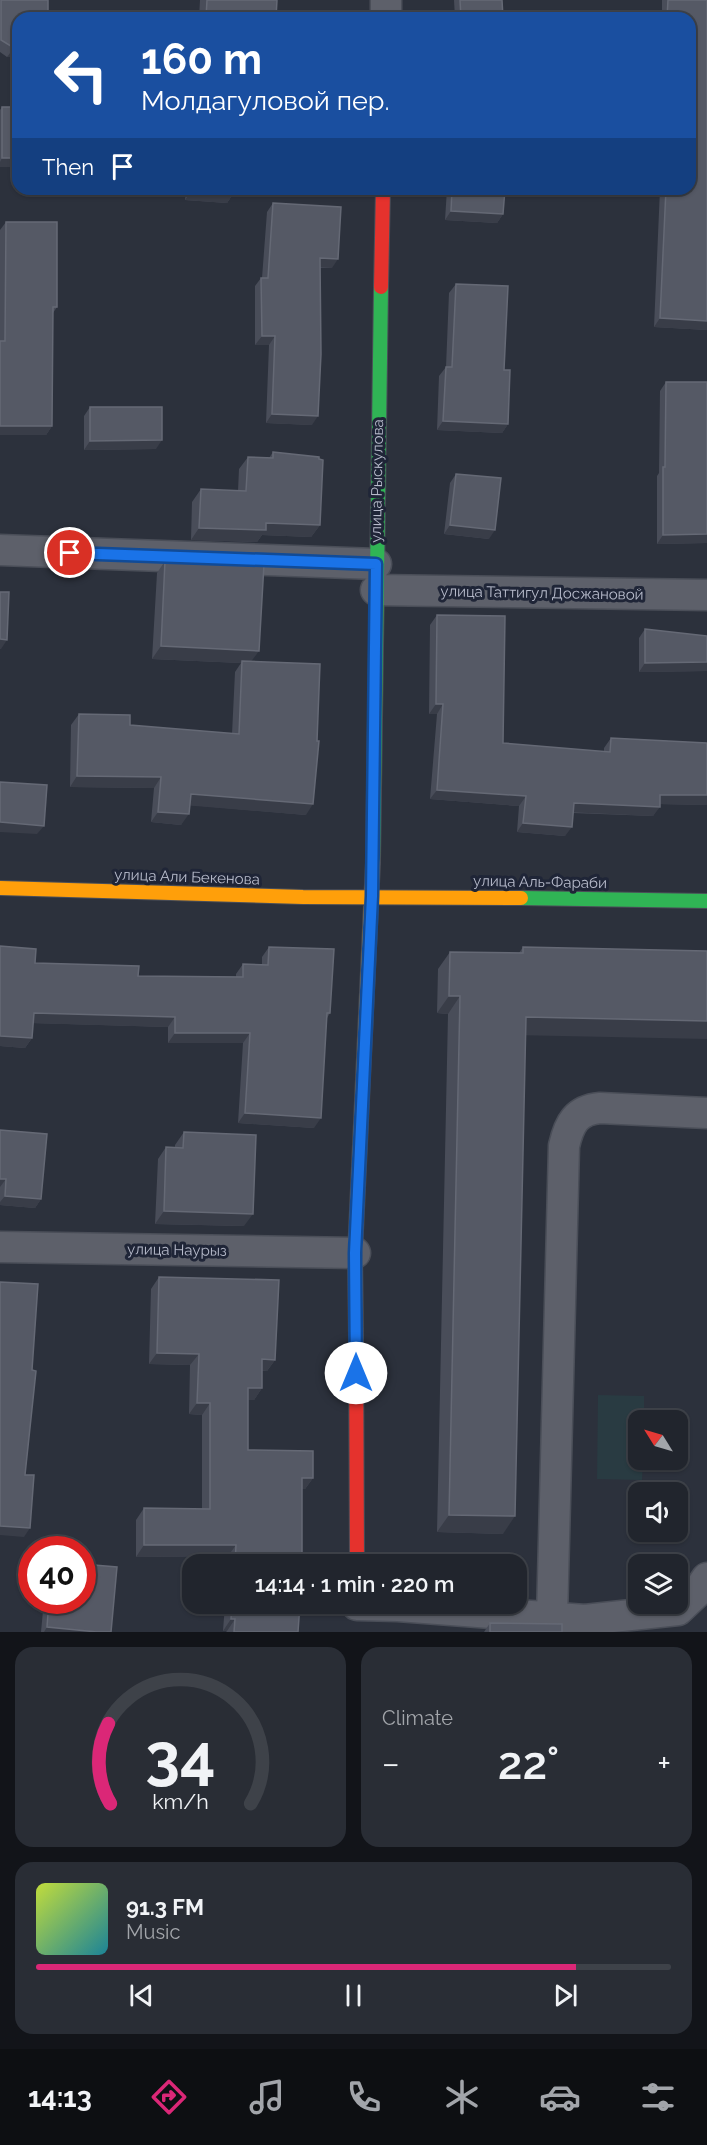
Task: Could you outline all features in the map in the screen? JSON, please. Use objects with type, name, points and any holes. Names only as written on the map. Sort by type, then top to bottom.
[{"type":"street","name":"улица Рыскулова","points":[[357,1554],[355,1253],[372,896],[382,195]]},
{"type":"street","name":"улица Таттигул Досжановой","points":[[0,550],[376,577],[707,595]]},
{"type":"street","name":"улица Али Бекенова","points":[[0,888],[303,897],[372,896]]},
{"type":"street","name":"улица Аль-Фараби","points":[[372,896],[707,901]]},
{"type":"street","points":[[552,1618],[564,1146],[567,1135],[573,1120],[586,1109],[707,1113]]},
{"type":"street","name":"улица Наурыз","points":[[0,1247],[355,1253]]},
{"type":"street","points":[[501,1614],[552,1618],[585,1626],[678,1610],[698,1591],[707,1578]]},
{"type":"shaded area","points":[[598,1395],[644,1396],[644,1410],[628,1410],[628,1470],[642,1470],[642,1480],[597,1479]]},
{"type":"building","points":[[1,0],[48,0],[48,12],[12,12],[12,47],[1,40]]},
{"type":"building","points":[[207,0],[277,0],[276,12],[206,12]]},
{"type":"building","points":[[460,0],[502,0],[503,12],[461,12]]},
{"type":"building","points":[[668,0],[707,0],[707,321],[660,318],[666,195],[696,195],[696,12],[667,12]]},
{"type":"building","points":[[2,107],[12,107],[12,158],[2,158]]},
{"type":"building","points":[[452,195],[505,195],[503,214],[451,211]]},
{"type":"building","points":[[273,203],[341,207],[338,259],[320,258],[321,354],[318,416],[272,414],[275,336],[262,336],[261,278],[268,278]]},
{"type":"building","points":[[6,222],[57,222],[57,307],[53,307],[52,426],[0,426],[0,341],[5,341]]},
{"type":"building","points":[[456,284],[508,286],[504,370],[510,370],[508,424],[443,421],[446,367],[452,367]]},
{"type":"building","points":[[666,382],[707,382],[707,534],[663,535]]},
{"type":"building","points":[[90,407],[162,407],[162,440],[90,441]]},
{"type":"building","points":[[273,452],[319,457],[323,460],[320,525],[266,523],[266,530],[199,528],[201,489],[246,491],[248,457],[273,458]]},
{"type":"building","points":[[456,474],[501,478],[495,530],[450,525]]},
{"type":"building","points":[[165,561],[264,564],[259,651],[161,646]]},
{"type":"building","points":[[0,592],[9,592],[7,640],[0,639]]},
{"type":"building","points":[[437,615],[505,616],[503,743],[610,752],[611,738],[707,743],[707,795],[660,795],[660,807],[574,803],[572,827],[523,823],[526,796],[437,790],[443,704],[436,704]]},
{"type":"building","points":[[645,629],[707,636],[707,662],[645,663]]},
{"type":"building","points":[[242,661],[320,664],[317,741],[319,741],[313,804],[191,794],[189,814],[158,812],[161,777],[77,776],[79,714],[130,715],[130,725],[239,734]]},
{"type":"building","points":[[0,782],[47,785],[44,826],[0,822]]},
{"type":"building","points":[[0,946],[36,949],[35,963],[139,966],[138,976],[243,977],[243,964],[268,965],[269,947],[334,949],[330,1013],[327,1013],[321,1118],[245,1113],[250,1033],[175,1033],[175,1017],[34,1013],[32,1038],[0,1036]]},
{"type":"building","points":[[523,947],[707,951],[707,1021],[526,1017],[515,1516],[449,1515],[460,996],[449,996],[450,952],[523,953]]},
{"type":"building","points":[[0,1130],[47,1134],[41,1199],[5,1196],[6,1179],[0,1179]]},
{"type":"building","points":[[184,1132],[256,1135],[253,1214],[164,1211],[166,1147],[183,1148]]},
{"type":"building","points":[[159,1277],[279,1280],[275,1360],[262,1359],[262,1388],[248,1388],[248,1450],[313,1451],[313,1478],[302,1478],[302,1554],[236,1554],[236,1545],[144,1545],[144,1508],[210,1509],[210,1403],[197,1403],[199,1354],[157,1353]]},
{"type":"building","points":[[0,1282],[38,1284],[32,1370],[36,1371],[25,1475],[34,1475],[30,1528],[0,1526]]},
{"type":"building","points":[[96,1565],[117,1567],[111,1632],[47,1627],[48,1614],[96,1614]]},
{"type":"building","points":[[231,1614],[299,1614],[298,1632],[234,1632],[235,1619],[231,1619]]},
{"type":"building","points":[[490,1623],[562,1624],[562,1632],[490,1632]]},
{"type":"traffic: fast","points":[[373,862],[381,287]]},
{"type":"traffic: fast","points":[[521,898],[707,901]]},
{"type":"traffic: slow","points":[[356,1337],[355,1253],[373,862]]},
{"type":"traffic: slow","points":[[0,888],[303,897],[521,898]]},
{"type":"traffic: jam","points":[[381,287],[383,195]]},
{"type":"traffic: jam","points":[[356,1337],[357,1554]]},
{"type":"route","points":[[70,553],[376,564],[372,896],[355,1253],[356,1373]]}]
